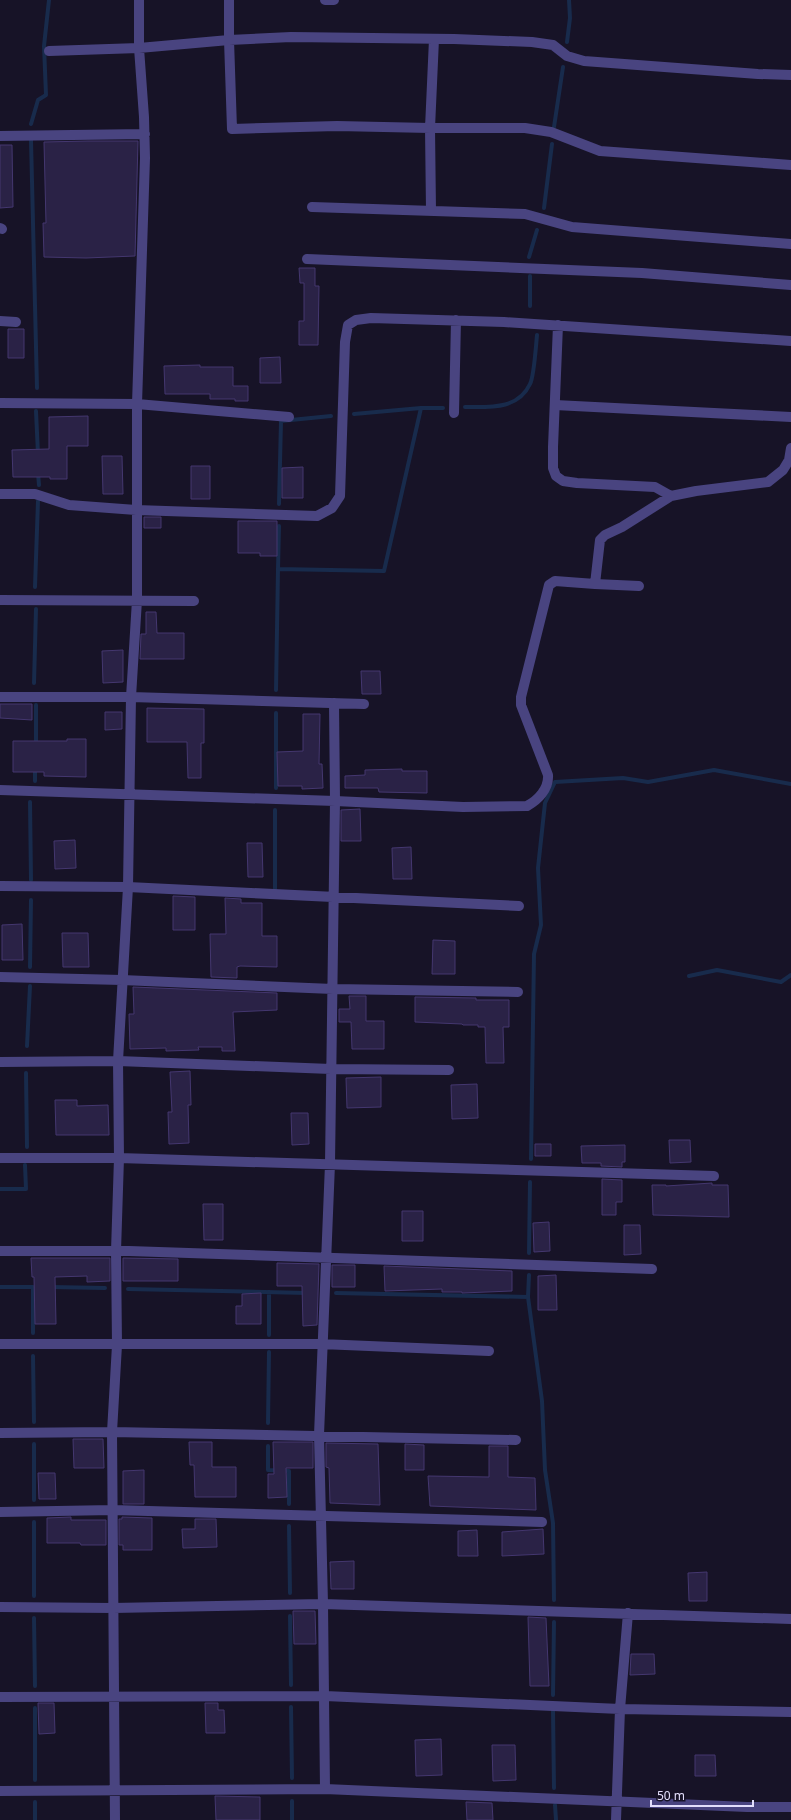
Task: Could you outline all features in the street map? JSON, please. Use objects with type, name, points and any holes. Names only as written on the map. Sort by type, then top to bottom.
[{"type":"street","points":[[115,1820],[113,1608],[114,1510],[112,1432],[117,1345],[116,1252],[119,1158],[118,1061],[128,887],[128,794],[131,697],[137,600],[137,404],[145,134],[139,48],[139,0]]},
{"type":"street","points":[[228,0],[232,129],[337,126],[525,128],[551,132],[600,151],[791,165]]},
{"type":"street","points":[[325,0],[334,0]]},
{"type":"street","points":[[49,51],[139,48],[229,40],[291,37],[532,42],[553,45],[567,56],[584,61],[758,74],[791,75]]},
{"type":"street","points":[[431,211],[430,128],[434,39]]},
{"type":"street","points":[[0,136],[145,134]]},
{"type":"street","points":[[312,207],[525,214],[572,227],[791,244]]},
{"type":"street","points":[[307,259],[642,273],[791,284]]},
{"type":"street","points":[[0,494],[35,494],[69,505],[136,510],[317,516],[332,508],[340,496],[345,342],[348,325],[356,320],[371,318],[456,320],[558,325],[791,341]]},
{"type":"street","points":[[454,413],[456,320]]},
{"type":"street","points":[[0,321],[16,322]]},
{"type":"street","points":[[558,325],[552,447],[553,468],[556,476],[563,481],[577,483],[655,487],[671,496]]},
{"type":"street","points":[[0,403],[137,404],[289,417]]},
{"type":"street","points":[[555,405],[791,417]]},
{"type":"street","points":[[595,584],[600,540],[605,535],[622,527],[671,496],[696,491],[768,482],[783,470],[789,460],[791,448]]},
{"type":"street","points":[[0,790],[335,801],[463,807],[527,806],[535,802],[548,782],[548,775],[521,705],[521,697],[546,590],[549,585],[555,581],[639,586]]},
{"type":"street","points":[[0,600],[194,601]]},
{"type":"street","points":[[0,697],[131,697],[364,704]]},
{"type":"street","points":[[325,1789],[325,1696],[319,1435],[330,1164],[335,801],[334,703]]},
{"type":"street","points":[[0,886],[128,887],[519,906]]},
{"type":"street","points":[[0,978],[122,980],[333,989],[518,992]]},
{"type":"street","points":[[0,1062],[118,1061],[331,1069],[449,1070]]},
{"type":"street","points":[[0,1158],[119,1158],[714,1176]]},
{"type":"street","points":[[0,1251],[326,1257],[652,1268]]},
{"type":"street","points":[[0,1344],[322,1344],[489,1351]]},
{"type":"street","points":[[0,1434],[112,1432],[516,1440]]},
{"type":"street","points":[[0,1512],[114,1510],[542,1522]]},
{"type":"street","points":[[0,1607],[113,1608],[323,1604],[791,1619]]},
{"type":"street","points":[[616,1820],[620,1709],[628,1614]]},
{"type":"street","points":[[0,1697],[325,1696],[620,1709],[791,1712]]},
{"type":"street","points":[[0,1791],[325,1789],[617,1802],[791,1807]]},
{"type":"building","points":[[138,141],[135,256],[86,258],[44,257],[43,223],[46,223],[44,142]]},
{"type":"building","points":[[0,145],[12,145],[13,207],[0,208]]},
{"type":"building","points":[[299,268],[315,268],[315,286],[319,286],[318,345],[299,345],[299,321],[304,321],[304,283],[300,283]]},
{"type":"building","points":[[8,329],[24,329],[24,358],[8,358]]},
{"type":"building","points":[[280,357],[281,383],[260,383],[260,358]]},
{"type":"building","points":[[200,365],[200,367],[233,367],[233,386],[248,386],[248,401],[235,401],[235,399],[210,399],[210,394],[165,394],[164,366]]},
{"type":"building","points":[[88,416],[88,446],[67,446],[67,479],[50,479],[50,477],[13,477],[12,450],[49,449],[49,417]]},
{"type":"building","points":[[102,456],[122,456],[123,494],[103,494]]},
{"type":"building","points":[[191,466],[210,466],[210,499],[191,499]]},
{"type":"building","points":[[303,467],[303,498],[282,498],[282,468]]},
{"type":"building","points":[[144,517],[161,517],[161,528],[144,528]]},
{"type":"building","points":[[238,521],[277,521],[277,556],[260,556],[260,553],[238,553]]},
{"type":"building","points":[[146,612],[156,612],[157,633],[184,633],[184,659],[140,659],[141,634],[146,634]]},
{"type":"building","points":[[123,650],[123,682],[103,683],[102,651]]},
{"type":"building","points":[[361,671],[380,671],[381,694],[362,694]]},
{"type":"building","points":[[0,704],[32,704],[32,720],[0,718]]},
{"type":"building","points":[[147,708],[204,709],[204,743],[201,743],[201,778],[188,778],[187,742],[147,742]]},
{"type":"building","points":[[105,712],[122,712],[122,729],[105,730]]},
{"type":"building","points":[[303,714],[320,714],[319,764],[322,764],[323,788],[302,789],[302,786],[278,786],[277,752],[303,751]]},
{"type":"building","points":[[67,739],[86,739],[86,777],[44,776],[44,772],[13,772],[13,741],[67,741]]},
{"type":"building","points":[[402,769],[402,771],[427,771],[427,793],[379,792],[378,788],[345,788],[345,776],[365,775],[365,770]]},
{"type":"building","points":[[360,809],[361,841],[341,841],[341,810]]},
{"type":"building","points":[[75,840],[76,868],[55,869],[54,841]]},
{"type":"building","points":[[247,843],[262,843],[263,877],[248,877]]},
{"type":"building","points":[[411,847],[412,879],[393,879],[392,848]]},
{"type":"building","points":[[173,896],[195,897],[195,930],[173,930]]},
{"type":"building","points":[[225,898],[241,899],[241,903],[262,903],[262,936],[277,936],[277,967],[240,966],[237,967],[237,978],[211,977],[210,934],[226,934]]},
{"type":"building","points":[[22,924],[23,960],[2,960],[2,925]]},
{"type":"building","points":[[62,933],[88,933],[89,967],[63,967]]},
{"type":"building","points":[[433,940],[455,941],[455,974],[432,974]]},
{"type":"building","points":[[133,987],[277,993],[277,1010],[233,1012],[235,1051],[222,1051],[222,1047],[198,1047],[199,1050],[166,1051],[166,1048],[130,1049],[129,1014],[134,1014]]},
{"type":"building","points":[[349,996],[366,996],[366,1021],[384,1021],[384,1049],[352,1049],[351,1022],[339,1022],[339,1009],[350,1009]]},
{"type":"building","points":[[415,997],[509,1000],[509,1027],[503,1027],[504,1063],[486,1063],[485,1027],[478,1027],[478,1025],[415,1022]]},
{"type":"building","points":[[190,1071],[191,1105],[188,1105],[189,1143],[169,1144],[168,1112],[172,1112],[170,1072]]},
{"type":"building","points":[[381,1077],[381,1107],[347,1108],[346,1078]]},
{"type":"building","points":[[477,1084],[478,1118],[452,1119],[451,1085]]},
{"type":"building","points":[[55,1100],[77,1100],[77,1106],[108,1105],[109,1135],[56,1135]]},
{"type":"building","points":[[291,1113],[308,1113],[309,1144],[292,1145]]},
{"type":"building","points":[[669,1140],[690,1140],[691,1162],[670,1163]]},
{"type":"building","points":[[535,1144],[551,1144],[551,1156],[535,1156]]},
{"type":"building","points":[[625,1145],[625,1162],[622,1162],[622,1167],[601,1166],[601,1163],[582,1163],[581,1146]]},
{"type":"building","points":[[602,1179],[622,1180],[622,1202],[616,1202],[616,1215],[602,1215]]},
{"type":"building","points":[[712,1183],[712,1185],[728,1185],[729,1217],[653,1215],[652,1185],[666,1186]]},
{"type":"building","points":[[203,1204],[223,1204],[223,1240],[204,1240]]},
{"type":"building","points":[[402,1211],[423,1211],[423,1241],[402,1241]]},
{"type":"building","points":[[549,1222],[550,1251],[534,1252],[533,1223]]},
{"type":"building","points":[[624,1225],[640,1225],[641,1254],[624,1255]]},
{"type":"building","points":[[31,1258],[110,1258],[110,1281],[87,1282],[87,1276],[55,1277],[56,1324],[35,1324],[34,1277],[32,1277]]},
{"type":"building","points":[[123,1258],[178,1259],[178,1281],[123,1281]]},
{"type":"building","points":[[277,1263],[319,1264],[317,1325],[303,1326],[302,1286],[277,1286]]},
{"type":"building","points":[[332,1265],[355,1265],[355,1287],[332,1287]]},
{"type":"building","points":[[384,1266],[512,1271],[512,1291],[462,1293],[442,1292],[442,1289],[385,1291]]},
{"type":"building","points":[[556,1275],[557,1310],[538,1310],[538,1276]]},
{"type":"building","points":[[261,1293],[261,1324],[236,1324],[236,1306],[242,1306],[242,1294]]},
{"type":"building","points":[[73,1439],[103,1439],[104,1468],[74,1468]]},
{"type":"building","points":[[189,1442],[212,1442],[212,1467],[236,1467],[236,1497],[195,1497],[194,1465],[190,1465]]},
{"type":"building","points":[[273,1442],[313,1442],[313,1468],[286,1468],[287,1497],[268,1498],[268,1474],[274,1474]]},
{"type":"building","points":[[326,1443],[378,1444],[380,1505],[330,1503],[329,1468],[326,1467]]},
{"type":"building","points":[[405,1444],[424,1445],[424,1470],[405,1470]]},
{"type":"building","points":[[489,1446],[508,1446],[508,1477],[535,1478],[536,1510],[430,1506],[428,1476],[489,1477]]},
{"type":"building","points":[[144,1470],[144,1504],[123,1504],[123,1471]]},
{"type":"building","points":[[38,1473],[55,1473],[56,1499],[39,1499]]},
{"type":"building","points":[[71,1517],[71,1520],[106,1520],[106,1545],[47,1543],[47,1518]]},
{"type":"building","points":[[122,1517],[152,1518],[152,1550],[123,1550],[123,1545],[119,1545],[119,1519],[122,1519]]},
{"type":"building","points":[[195,1519],[216,1519],[217,1547],[183,1548],[182,1529],[195,1529]]},
{"type":"building","points":[[543,1529],[544,1554],[502,1556],[502,1532]]},
{"type":"building","points":[[477,1530],[478,1556],[458,1556],[458,1531]]},
{"type":"building","points":[[354,1561],[354,1589],[331,1589],[330,1562]]},
{"type":"building","points":[[707,1572],[707,1601],[689,1601],[688,1573]]},
{"type":"building","points":[[293,1611],[315,1611],[316,1644],[294,1644]]},
{"type":"building","points":[[528,1617],[546,1618],[549,1686],[530,1686]]},
{"type":"building","points":[[631,1654],[654,1654],[655,1674],[630,1675]]},
{"type":"building","points":[[38,1703],[54,1703],[55,1733],[39,1734]]},
{"type":"building","points":[[205,1703],[218,1703],[218,1710],[224,1710],[225,1733],[206,1733]]},
{"type":"building","points":[[441,1739],[442,1775],[416,1776],[415,1740]]},
{"type":"building","points":[[492,1745],[515,1745],[516,1780],[493,1781]]},
{"type":"building","points":[[695,1755],[715,1755],[716,1776],[695,1776]]},
{"type":"building","points":[[215,1796],[260,1797],[260,1820],[216,1820]]},
{"type":"building","points":[[466,1802],[492,1803],[493,1820],[467,1820]]},
{"type":"waterway","points":[[31,124],[38,100],[46,95],[44,46],[49,0]]},
{"type":"waterway","points":[[567,42],[570,18],[569,0]]},
{"type":"waterway","points":[[554,127],[563,67]]},
{"type":"waterway","points":[[31,140],[37,388]]},
{"type":"waterway","points":[[544,208],[552,144]]},
{"type":"waterway","points":[[529,257],[537,230]]},
{"type":"waterway","points":[[530,276],[530,306]]},
{"type":"waterway","points":[[465,407],[493,407],[510,403],[518,399],[525,392],[533,375],[537,335]]},
{"type":"waterway","points":[[354,414],[421,408]]},
{"type":"waterway","points":[[276,690],[278,569],[384,571],[421,408],[443,408]]},
{"type":"waterway","points":[[36,411],[38,454]]},
{"type":"waterway","points":[[279,504],[281,421],[331,416]]},
{"type":"waterway","points":[[38,473],[39,485]]},
{"type":"waterway","points":[[35,587],[38,501]]},
{"type":"waterway","points":[[278,569],[279,526]]},
{"type":"waterway","points":[[34,683],[36,609]]},
{"type":"waterway","points":[[36,705],[36,746]]},
{"type":"waterway","points":[[276,713],[276,788]]},
{"type":"waterway","points":[[35,767],[35,781]]},
{"type":"waterway","points":[[531,1159],[534,954],[541,925],[538,868],[545,803],[555,782],[623,778],[648,782],[714,770],[791,784]]},
{"type":"waterway","points":[[30,802],[31,880]]},
{"type":"waterway","points":[[275,810],[275,889]]},
{"type":"waterway","points":[[30,967],[31,900]]},
{"type":"waterway","points":[[689,976],[717,970],[781,982],[791,975]]},
{"type":"waterway","points":[[27,1046],[30,986]]},
{"type":"waterway","points":[[26,1073],[27,1147]]},
{"type":"waterway","points":[[0,1189],[26,1189],[25,1165]]},
{"type":"waterway","points":[[529,1253],[530,1182]]},
{"type":"waterway","points":[[336,1293],[528,1297],[529,1275]]},
{"type":"waterway","points":[[0,1287],[33,1287],[33,1333]]},
{"type":"waterway","points":[[51,1287],[105,1288]]},
{"type":"waterway","points":[[128,1289],[307,1293]]},
{"type":"waterway","points":[[269,1292],[269,1335]]},
{"type":"waterway","points":[[528,1297],[542,1401],[545,1470],[553,1523],[554,1600]]},
{"type":"waterway","points":[[268,1423],[269,1352]]},
{"type":"waterway","points":[[33,1356],[34,1422]]},
{"type":"waterway","points":[[34,1444],[34,1500]]},
{"type":"waterway","points":[[268,1446],[268,1470],[289,1471],[289,1504]]},
{"type":"waterway","points":[[34,1522],[34,1596]]},
{"type":"waterway","points":[[289,1526],[290,1593]]},
{"type":"waterway","points":[[290,1616],[291,1685]]},
{"type":"waterway","points":[[34,1618],[35,1686]]},
{"type":"waterway","points":[[553,1695],[554,1622]]},
{"type":"waterway","points":[[291,1707],[292,1778]]},
{"type":"waterway","points":[[35,1708],[35,1780]]},
{"type":"waterway","points":[[553,1710],[554,1788]]},
{"type":"waterway","points":[[292,1801],[292,1820]]},
{"type":"waterway","points":[[35,1802],[35,1820]]},
{"type":"waterway","points":[[555,1805],[556,1820]]}]
